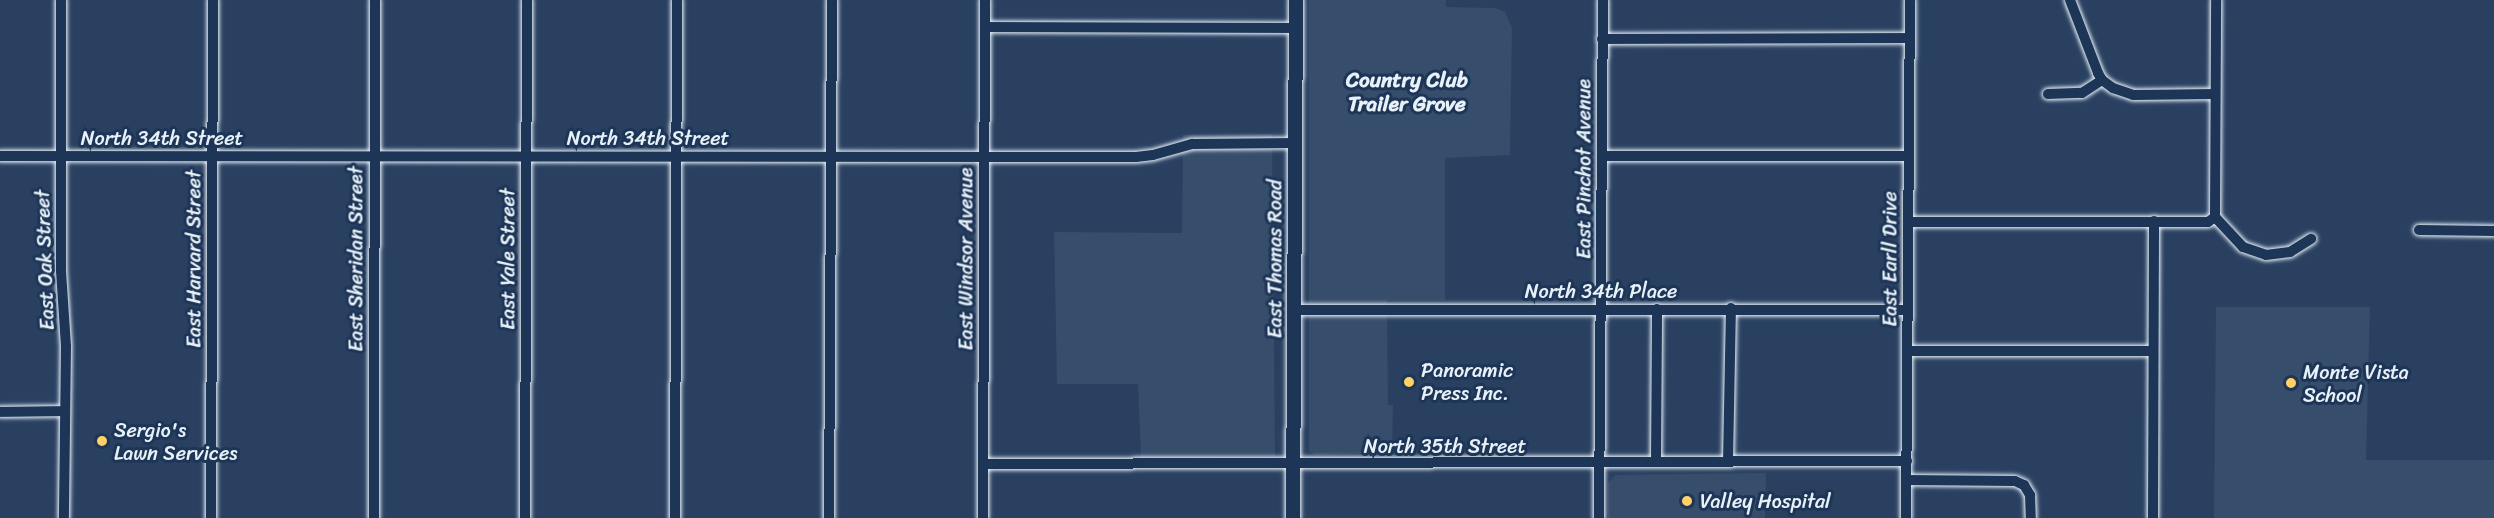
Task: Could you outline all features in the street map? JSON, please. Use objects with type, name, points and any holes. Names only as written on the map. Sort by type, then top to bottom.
[{"type":"main road","name":"East Thomas Road","points":[[1293,518],[1296,0]]},
{"type":"street","name":"East Oak Street","points":[[61,0],[60,156],[65,411],[64,518]]},
{"type":"street","name":"East Harvard Street","points":[[210,518],[213,0]]},
{"type":"street","name":"East Sheridan Street","points":[[374,518],[375,0]]},
{"type":"street","name":"East Yale Street","points":[[525,518],[527,0]]},
{"type":"street","points":[[675,518],[677,0]]},
{"type":"street","points":[[829,518],[832,0]]},
{"type":"street","name":"East Windsor Avenue","points":[[983,518],[986,0]]},
{"type":"street","name":"East Pinchot Avenue","points":[[1599,518],[1603,0]]},
{"type":"street","name":"East Earll Drive","points":[[1906,518],[1910,0]]},
{"type":"street","points":[[2070,0],[2102,80],[2133,95],[2215,94]]},
{"type":"street","points":[[2216,0],[2215,217],[2243,247],[2266,255],[2290,252],[2311,239]]},
{"type":"street","points":[[986,27],[1295,28]]},
{"type":"street","points":[[1602,39],[1910,38]]},
{"type":"street","points":[[2048,94],[2082,93],[2102,80]]},
{"type":"street","name":"North 34th Street","points":[[0,156],[1144,156],[1192,144],[1295,143]]},
{"type":"street","points":[[1602,156],[1909,156]]},
{"type":"street","points":[[1908,222],[2208,222],[2215,217]]},
{"type":"street","points":[[2152,518],[2154,221]]},
{"type":"street","points":[[2419,230],[2494,231]]},
{"type":"street","points":[[1730,462],[1731,308]]},
{"type":"street","name":"North 34th Place","points":[[1294,310],[1731,308],[1908,310]]},
{"type":"street","points":[[1656,309],[1656,462]]},
{"type":"street","points":[[1907,351],[2153,351]]},
{"type":"street","points":[[0,412],[65,411]]},
{"type":"street","name":"North 35th Street","points":[[983,464],[1906,461]]},
{"type":"street","points":[[1906,480],[2007,480],[2024,485],[2030,495],[2031,518]]},
{"type":"shaded area","points":[[1309,0],[1446,0],[1446,7],[1495,8],[1505,12],[1512,28],[1510,155],[1445,158],[1445,300],[1387,300],[1388,405],[1393,405],[1392,452],[1315,455],[1309,451]]},
{"type":"shaded area","points":[[1272,134],[1275,456],[1141,457],[1138,384],[1057,384],[1054,232],[1182,233],[1183,135]]},
{"type":"shaded area","name":"Monte Vista School","points":[[2216,307],[2370,307],[2366,460],[2494,460],[2494,518],[2214,518]]},
{"type":"shaded area","name":"Valley Hospital","points":[[1766,473],[1765,518],[1608,518],[1608,483],[1615,475]]},
{"type":"place","name":"Panoramic Press Inc.","points":[[1409,382]]},
{"type":"place","name":"Monte Vista School","points":[[2291,383]]},
{"type":"place","name":"Sergio's Lawn Services","points":[[102,441]]},
{"type":"place","name":"Valley Hospital","points":[[1687,501]]},
{"type":"district","name":"Country Club Trailer Grove","points":[[1407,92]]}]
